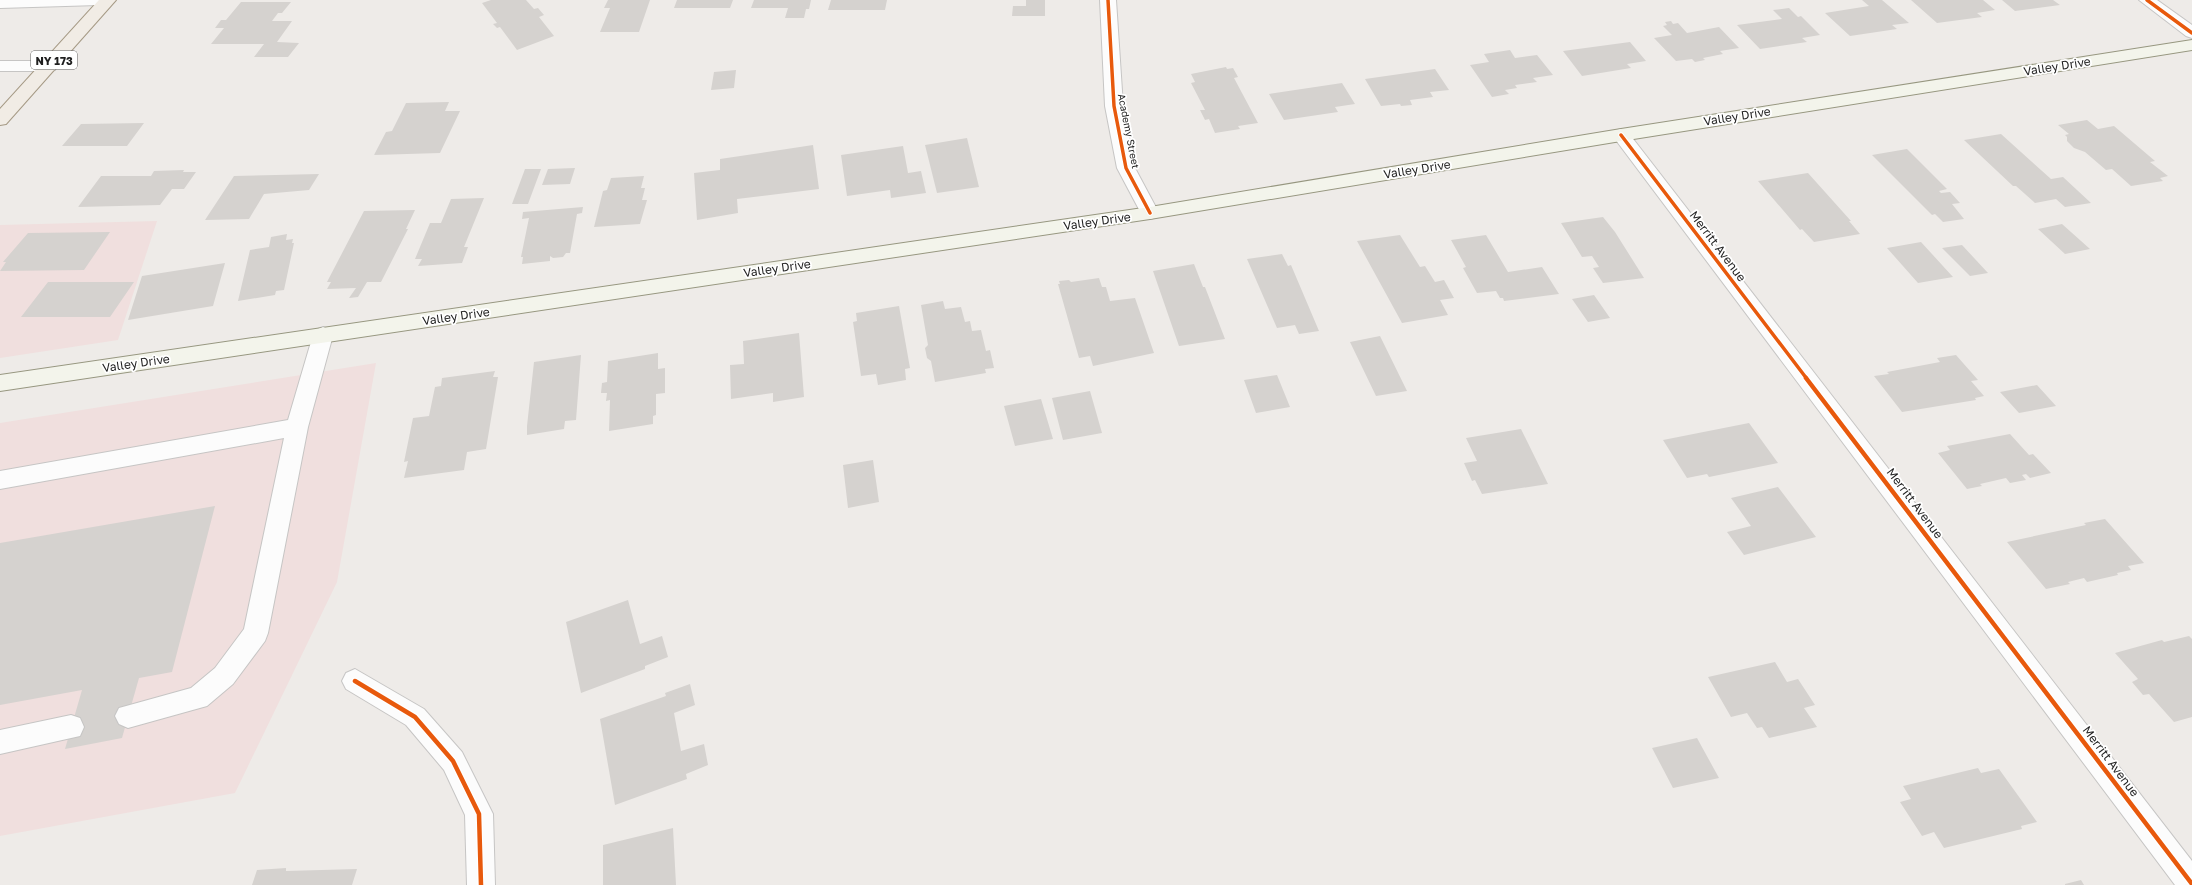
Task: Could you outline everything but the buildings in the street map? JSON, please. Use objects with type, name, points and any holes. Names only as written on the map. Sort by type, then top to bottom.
[{"type":"main road","name":"NY 173","points":[[0,120],[108,0]]},
{"type":"main road","name":"Valley Drive","points":[[0,382],[1150,213],[1621,135],[2192,45]]},
{"type":"street","points":[[0,3],[98,0]]},
{"type":"street","name":"Academy Street","points":[[1108,0],[1114,106],[1126,168],[1150,213]]},
{"type":"street","points":[[2147,0],[2192,33]]},
{"type":"street","points":[[0,66],[49,66]]},
{"type":"street","name":"Merritt Avenue","points":[[1621,135],[2192,884]]},
{"type":"street","points":[[128,716],[198,698],[224,676],[256,633],[297,427],[323,335]]},
{"type":"street","points":[[0,480],[297,427]]},
{"type":"street","points":[[355,681],[415,717],[453,761],[479,814],[481,885]]},
{"type":"street","points":[[0,742],[71,726]]},
{"type":"shaded area","points":[[157,221],[118,340],[0,358],[0,225]]},
{"type":"shaded area","points":[[376,363],[337,582],[235,793],[0,836],[0,423]]},
{"type":"cycle path","points":[[1108,0],[1114,106],[1126,168],[1150,213]]},
{"type":"cycle path","points":[[2147,0],[2192,33]]},
{"type":"cycle path","points":[[1621,135],[2192,884]]},
{"type":"cycle path","points":[[355,681],[415,717],[453,761],[479,814],[481,885]]}]
